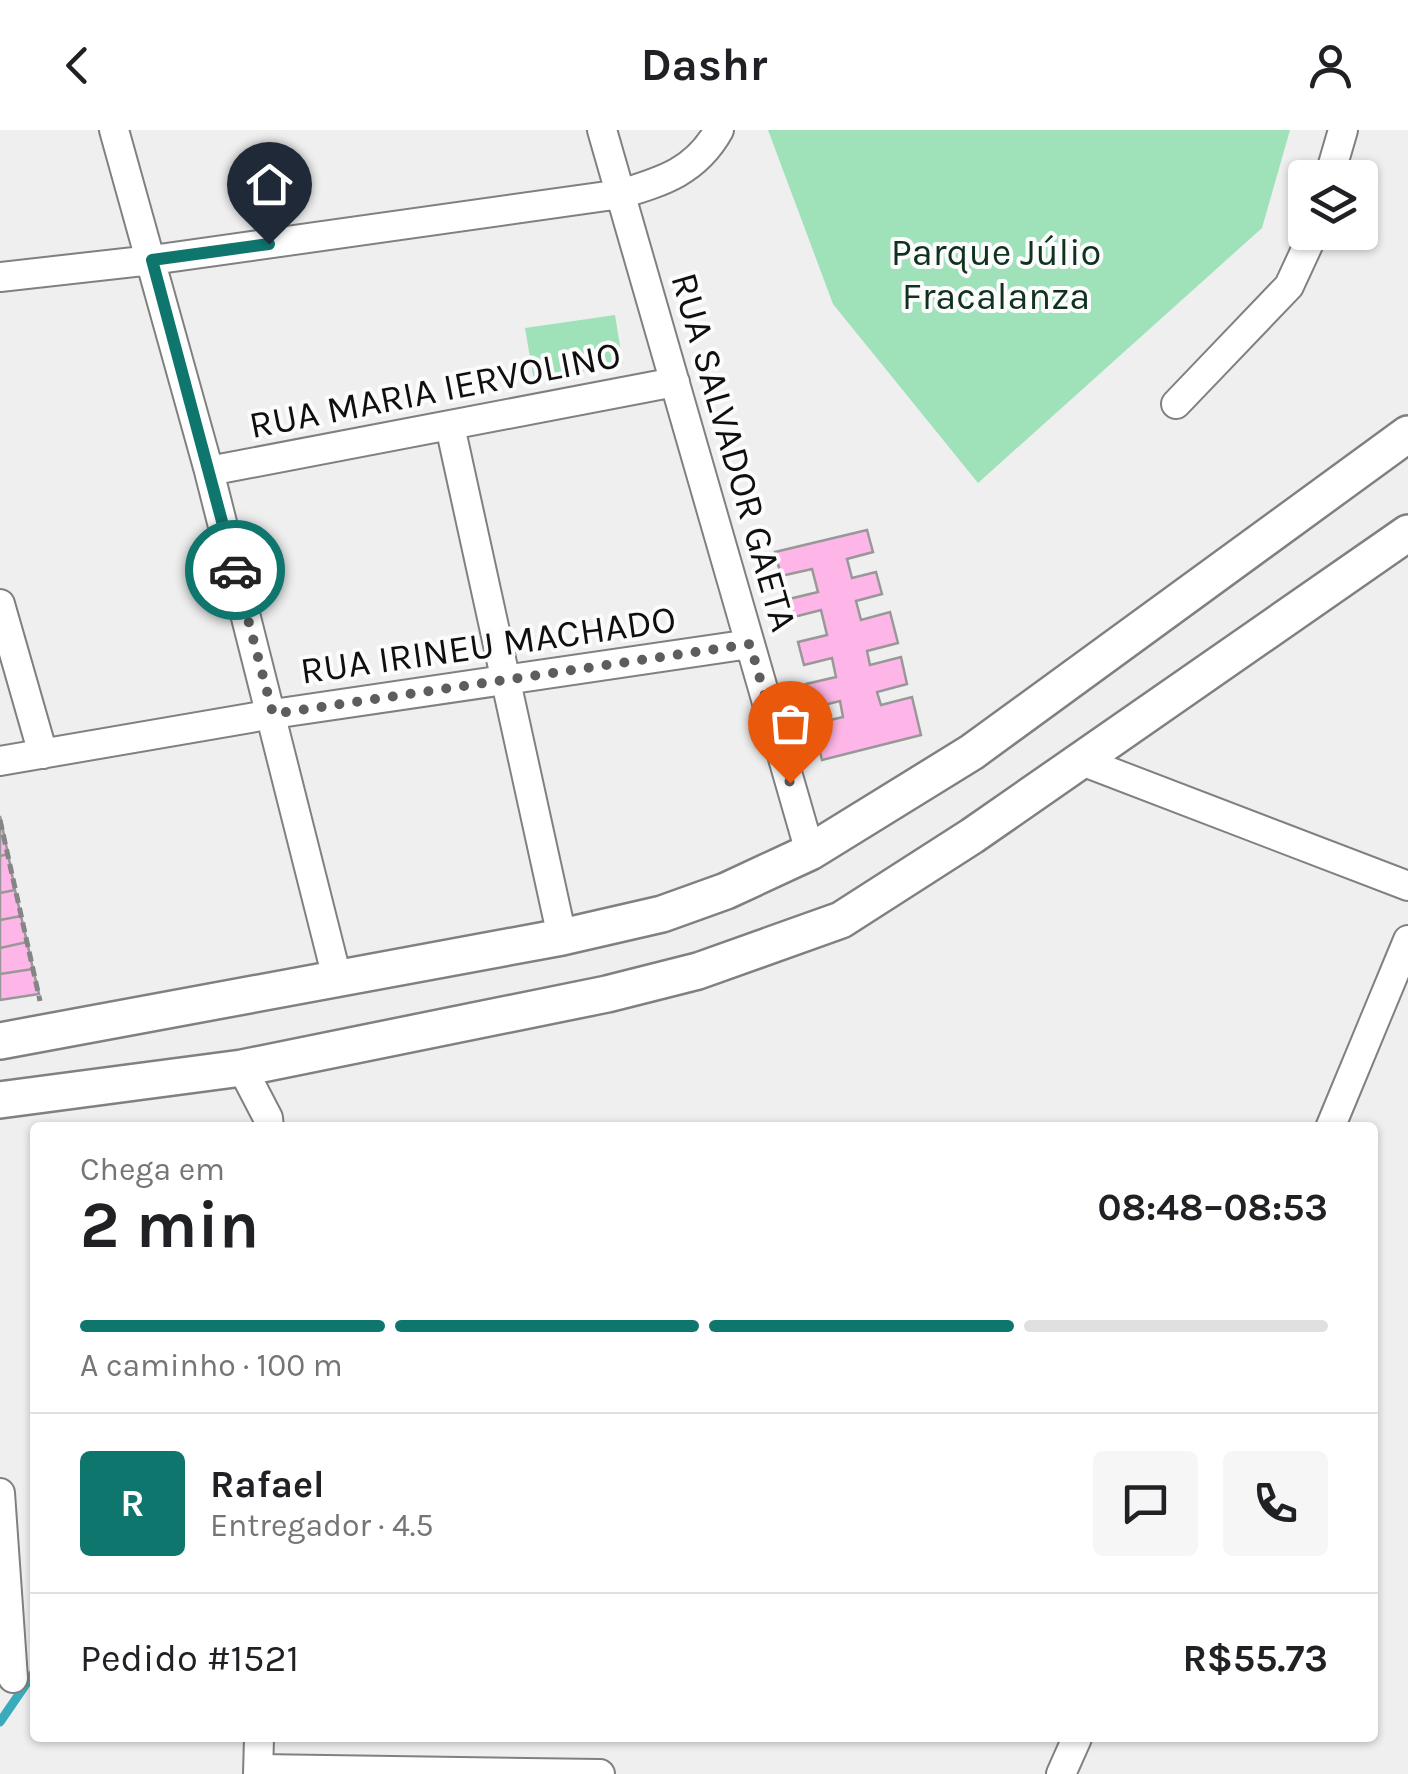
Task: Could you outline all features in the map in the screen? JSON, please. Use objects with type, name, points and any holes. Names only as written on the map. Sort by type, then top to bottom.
[{"type":"main road","points":[[0,1041],[562,937],[694,905],[810,852],[972,752],[1408,434]]},
{"type":"main road","points":[[0,1100],[242,1068],[607,994],[772,947],[841,920],[972,836],[1408,533]]},
{"type":"street","points":[[114,130],[273,714],[337,978]]},
{"type":"street","name":"RUA SALVADOR GAETA","points":[[602,130],[810,852]]},
{"type":"street","points":[[0,277],[152,260],[621,194],[670,179],[690,167],[719,130]]},
{"type":"street","points":[[1334,160],[1343,130]]},
{"type":"street","points":[[1176,404],[1289,286],[1306,250]]},
{"type":"street","name":"RUA MARIA IERVOLINO","points":[[209,471],[675,382]]},
{"type":"street","points":[[450,426],[562,937]]},
{"type":"street","points":[[0,604],[43,754]]},
{"type":"street","name":"RUA IRINEU MACHADO","points":[[0,760],[273,714],[750,644]]},
{"type":"street","points":[[1079,760],[1408,886]]},
{"type":"street","points":[[1378,873],[1408,868]]},
{"type":"street","points":[[1332,1122],[1408,940]]},
{"type":"street","points":[[242,1068],[268,1122]]},
{"type":"street","points":[[0,1493],[13,1678]]},
{"type":"street","points":[[259,1742],[258,1771],[600,1774]]},
{"type":"street","points":[[1062,1774],[1074,1742]]},
{"type":"path","points":[[0,820],[47,1034]]},
{"type":"green space","name":"Parque Júlio Fracalanza","points":[[768,130],[1290,130],[1262,228],[978,483],[833,304]]},
{"type":"green space","points":[[615,315],[623,364],[534,381],[525,328]]},
{"type":"building","points":[[867,530],[873,552],[847,559],[852,578],[876,572],[882,594],[856,601],[861,620],[890,612],[898,643],[867,651],[870,665],[901,657],[907,684],[877,692],[881,705],[912,697],[921,735],[822,760],[813,724],[843,717],[840,701],[812,708],[806,684],[836,677],[832,658],[804,665],[798,642],[827,635],[821,610],[794,617],[789,599],[818,592],[812,569],[781,576],[775,552]]},
{"type":"building","points":[[0,816],[8,854],[0,856]]},
{"type":"building","points":[[8,854],[15,890],[0,893],[0,856]]},
{"type":"building","points":[[15,890],[21,916],[0,920],[0,893]]},
{"type":"building","points":[[21,916],[27,942],[0,948],[0,920]]},
{"type":"building","points":[[27,942],[33,969],[0,974],[0,948]]},
{"type":"building","points":[[33,969],[39,994],[0,1000],[0,974]]},
{"type":"waterway","points":[[0,1722],[30,1678]]},
{"type":"way so far","points":[[235,570],[273,714],[750,644],[790,783]]},
{"type":"route","points":[[235,570],[152,260],[269,244]]}]
